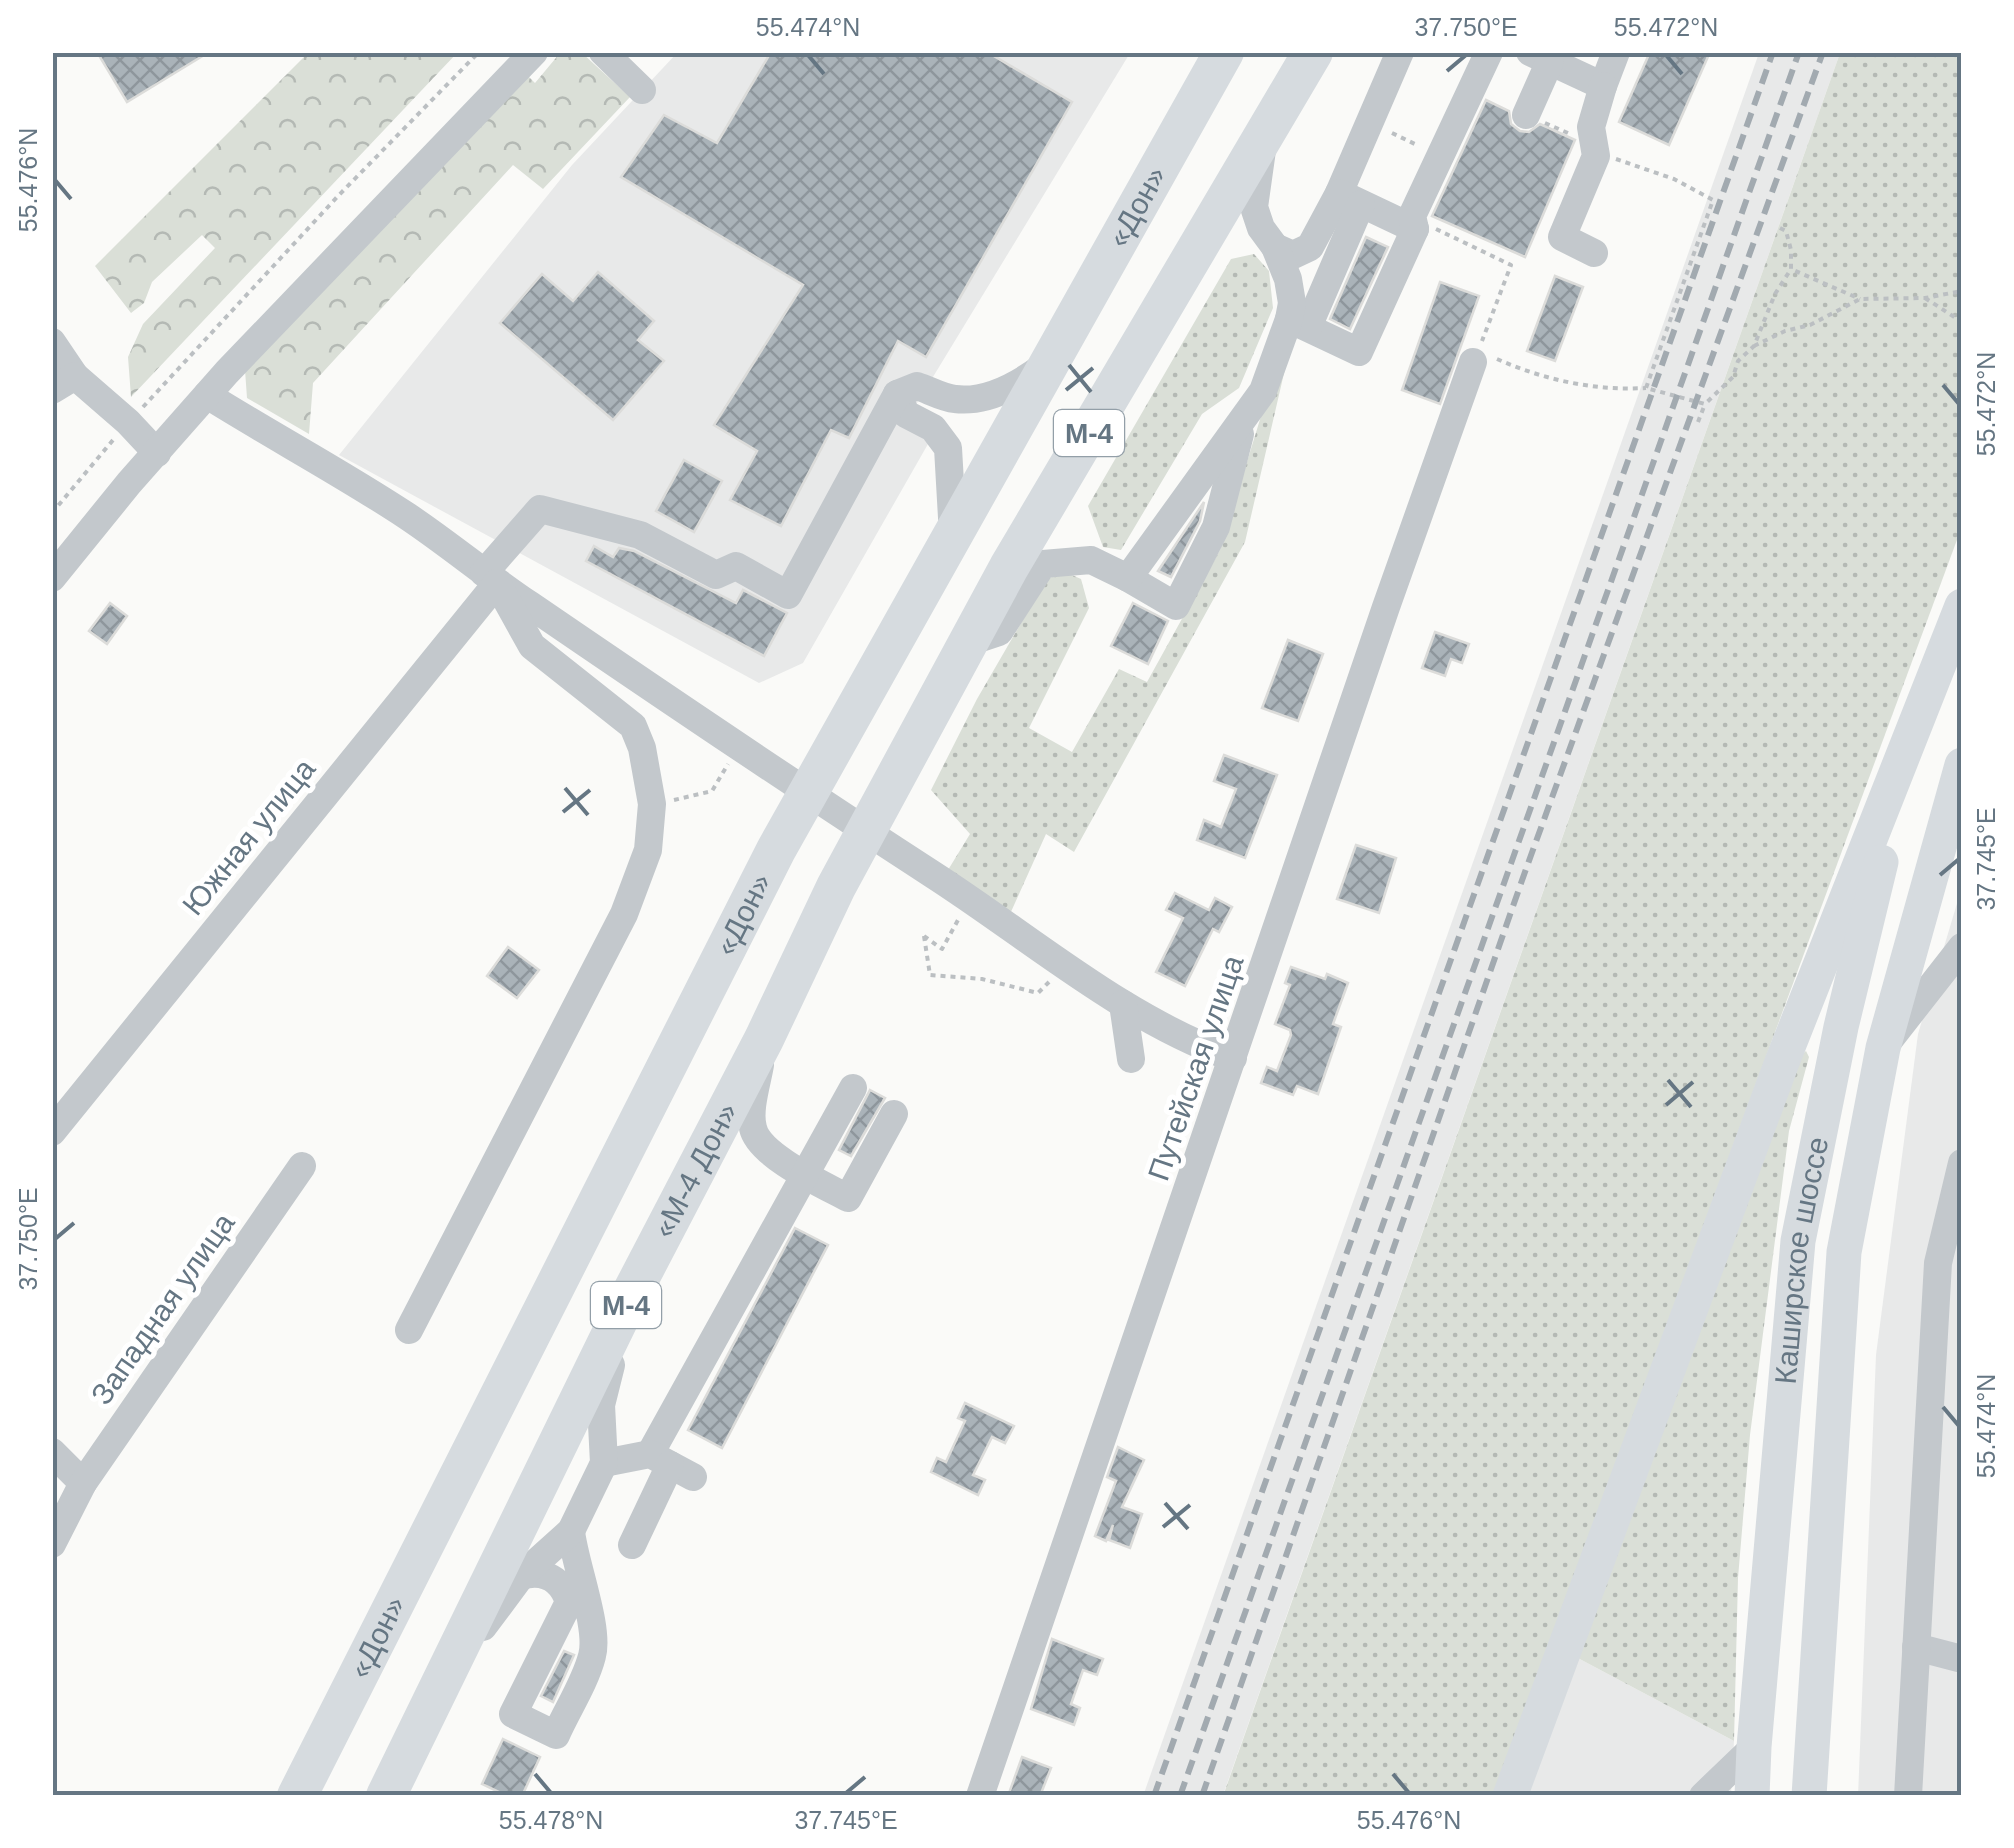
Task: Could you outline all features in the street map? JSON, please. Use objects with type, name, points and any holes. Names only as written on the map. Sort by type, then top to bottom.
[{"type":"highway","name":"«Дон»","points":[[297,1796],[776,850],[1224,52]]},
{"type":"highway","name":"М-4","points":[[968,642],[1313,52]]},
{"type":"highway","name":"«М-4 Дон»","points":[[386,1796],[628,1300],[764,1038],[836,888],[968,642]]},
{"type":"main road","points":[[1510,1796],[1782,1062],[1962,606]]},
{"type":"main road","name":"Каширское шоссе","points":[[1752,1796],[1798,1241],[1841,1026],[1913,735]]},
{"type":"main road","name":"Каширское шоссе","points":[[1809,1796],[1844,1252],[1883,1048],[1962,765]]},
{"type":"street","points":[[52,578],[156,452],[258,338],[534,52]]},
{"type":"street","points":[[603,52],[642,90]]},
{"type":"street","points":[[1128,578],[1263,390],[1298,323],[1350,198],[1370,123],[1400,52]]},
{"type":"street","points":[[1420,227],[1412,216],[1489,52]]},
{"type":"street","points":[[1594,253],[1562,238],[1596,156],[1590,127],[1616,52]]},
{"type":"street","points":[[1526,115],[1540,57],[1603,86]]},
{"type":"street","points":[[1263,137],[1254,208],[1288,279],[1298,323],[1360,352],[1420,227]]},
{"type":"street","points":[[1275,247],[1293,255],[1310,246],[1350,198]]},
{"type":"street","points":[[1350,198],[1420,227]]},
{"type":"street","points":[[52,342],[64,383],[128,422],[156,452]]},
{"type":"street","points":[[953,534],[948,448],[933,428],[906,414],[898,394],[917,386],[955,399],[980,397],[1019,385],[1050,362]]},
{"type":"street","name":"Путейская улица","points":[[980,1796],[1386,606],[1474,362]]},
{"type":"street","name":"Южная улица","points":[[52,1132],[490,578],[540,509],[640,535],[716,575],[736,566],[788,596],[898,394]]},
{"type":"street","points":[[207,395],[411,519],[733,755],[1123,1004],[1204,1048],[1233,1058]]},
{"type":"street","points":[[968,642],[999,632],[1043,564],[1091,560],[1176,606],[1216,527],[1244,416]]},
{"type":"street","points":[[409,1330],[624,914],[648,850],[652,804],[642,748],[632,726],[532,646],[490,578]]},
{"type":"street","points":[[1883,1048],[1962,948]]},
{"type":"street","points":[[1123,1004],[1131,1059]]},
{"type":"street","points":[[764,1038],[752,1127],[766,1148],[805,1175],[848,1198],[894,1114]]},
{"type":"street","points":[[632,1544],[805,1175],[853,1088]]},
{"type":"street","points":[[1908,1796],[1938,1263],[1962,1163]]},
{"type":"street","name":"Западная улица","points":[[52,1544],[83,1482],[302,1166]]},
{"type":"street","points":[[445,1675],[521,1576],[571,1532],[604,1463],[601,1405],[628,1300]]},
{"type":"street","points":[[52,1452],[83,1482]]},
{"type":"street","points":[[604,1463],[671,1465]]},
{"type":"street","points":[[521,1576],[532,1573],[556,1580],[569,1602],[513,1714],[556,1735],[594,1653],[571,1532]]},
{"type":"street","points":[[1916,1647],[1962,1659]]},
{"type":"street","points":[[1702,1796],[1754,1747]]},
{"type":"path","points":[[52,513],[128,422],[479,52]]},
{"type":"path","points":[[1526,115],[1605,155],[1674,179],[1713,200],[1646,388]]},
{"type":"path","points":[[1370,123],[1440,156]]},
{"type":"path","points":[[1420,227],[1511,265],[1474,362]]},
{"type":"path","points":[[1754,346],[1775,294],[1791,269],[1786,231],[1780,228]]},
{"type":"path","points":[[1791,269],[1860,299],[1925,298],[1962,291]]},
{"type":"path","points":[[1925,298],[1962,322]]},
{"type":"path","points":[[1698,422],[1706,404],[1733,378],[1738,361],[1754,346],[1785,331],[1810,325],[1860,299]]},
{"type":"path","points":[[1474,362],[1490,356],[1547,378],[1614,390],[1646,388],[1706,404]]},
{"type":"path","points":[[652,804],[712,791],[733,755]]},
{"type":"path","points":[[960,900],[942,948],[924,936],[930,975],[982,978],[1038,993],[1066,965]]},
{"type":"shaded area","points":[[677,53],[1130,53],[908,418],[932,437],[803,663],[759,683],[339,455],[572,165]]},
{"type":"shaded area","points":[[1759,53],[1840,53],[1223,1795],[1143,1796]]},
{"type":"shaded area","points":[[1961,890],[1961,1795],[1858,1796],[1876,1355],[1918,1034]]},
{"type":"shaded area","points":[[1574,1656],[1734,1741],[1731,1795],[1527,1796]]},
{"type":"green space","points":[[308,53],[457,53],[131,397],[128,357],[143,324],[215,248],[202,235],[152,282],[144,303],[131,313],[95,266]]},
{"type":"green space","points":[[560,53],[582,53],[630,97],[543,189],[513,165],[313,383],[309,434],[247,398],[245,370],[524,72],[535,83]]},
{"type":"green space","points":[[1840,53],[1961,53],[1961,529],[1493,1795],[1223,1796]]},
{"type":"green space","points":[[1254,254],[1269,271],[1273,308],[1239,388],[1202,414],[1121,550],[1103,547],[1088,506],[1231,259]]},
{"type":"green space","points":[[1280,354],[1288,356],[1245,542],[1074,852],[1046,834],[1010,914],[948,870],[970,834],[931,790],[977,699],[1046,580],[1063,571],[1081,579],[1089,608],[1029,728],[1072,752],[1119,669],[1147,682],[1220,550]]},
{"type":"green space","points":[[1806,1051],[1809,1057],[1789,1131],[1750,1435],[1738,1578],[1734,1741],[1574,1656],[1800,1056]]},
{"type":"building","points":[[97,52],[209,52],[127,102]]},
{"type":"building","points":[[771,52],[987,52],[1072,102],[926,357],[898,341],[849,438],[831,430],[781,526],[730,500],[757,451],[714,425],[803,285],[621,177],[664,115],[717,143]]},
{"type":"building","points":[[1650,52],[1710,52],[1669,145],[1619,122]]},
{"type":"building","points":[[1486,100],[1509,111],[1511,124],[1520,131],[1529,132],[1540,124],[1575,140],[1525,257],[1432,216]]},
{"type":"building","points":[[1366,237],[1388,247],[1350,329],[1330,319]]},
{"type":"building","points":[[598,272],[654,321],[638,340],[664,361],[613,420],[500,323],[542,274],[573,301]]},
{"type":"building","points":[[1555,276],[1583,287],[1555,361],[1527,351]]},
{"type":"building","points":[[1440,282],[1479,296],[1440,404],[1402,390]]},
{"type":"building","points":[[684,460],[722,481],[694,532],[656,511]]},
{"type":"building","points":[[1204,502],[1200,521],[1171,577],[1158,571]]},
{"type":"building","points":[[594,546],[613,557],[619,548],[634,551],[736,603],[743,590],[787,613],[764,656],[586,561]]},
{"type":"building","points":[[110,603],[127,616],[107,644],[89,631]]},
{"type":"building","points":[[1133,603],[1168,621],[1148,664],[1111,646]]},
{"type":"building","points":[[1435,632],[1469,644],[1462,663],[1451,659],[1445,676],[1422,668]]},
{"type":"building","points":[[1288,640],[1323,654],[1298,721],[1262,708]]},
{"type":"building","points":[[1224,755],[1277,775],[1245,858],[1197,840],[1204,820],[1221,827],[1236,789],[1214,781]]},
{"type":"building","points":[[1356,845],[1396,858],[1379,913],[1337,899]]},
{"type":"building","points":[[1175,893],[1209,910],[1215,898],[1232,907],[1219,932],[1213,929],[1185,986],[1156,972],[1183,918],[1166,910]]},
{"type":"building","points":[[508,947],[539,970],[517,998],[487,976]]},
{"type":"building","points":[[1291,967],[1348,983],[1333,1024],[1341,1027],[1318,1094],[1297,1086],[1293,1095],[1261,1083],[1267,1067],[1277,1071],[1291,1035],[1290,1030],[1275,1024],[1290,985],[1285,983]]},
{"type":"building","points":[[870,1090],[885,1098],[851,1156],[839,1150]]},
{"type":"building","points":[[795,1228],[828,1245],[722,1448],[688,1430]]},
{"type":"building","points":[[965,1403],[1014,1426],[1005,1443],[992,1437],[973,1475],[985,1480],[978,1495],[931,1472],[937,1458],[946,1462],[965,1421],[958,1418]]},
{"type":"building","points":[[1118,1447],[1144,1460],[1122,1507],[1142,1514],[1130,1548],[1109,1540],[1113,1525],[1106,1541],[1095,1536],[1116,1481],[1107,1477]]},
{"type":"building","points":[[1052,1639],[1103,1659],[1097,1675],[1083,1670],[1071,1704],[1080,1708],[1074,1725],[1031,1709]]},
{"type":"building","points":[[564,1651],[574,1655],[553,1702],[541,1696]]},
{"type":"building","points":[[503,1739],[540,1757],[522,1796],[507,1796],[482,1784]]},
{"type":"building","points":[[1022,1757],[1051,1768],[1040,1796],[1008,1796]]},
{"type":"railway","points":[[1154,1796],[1773,52]]},
{"type":"railway","points":[[1180,1796],[1799,52]]},
{"type":"railway","points":[[1202,1796],[1526,869],[1823,52]]}]
